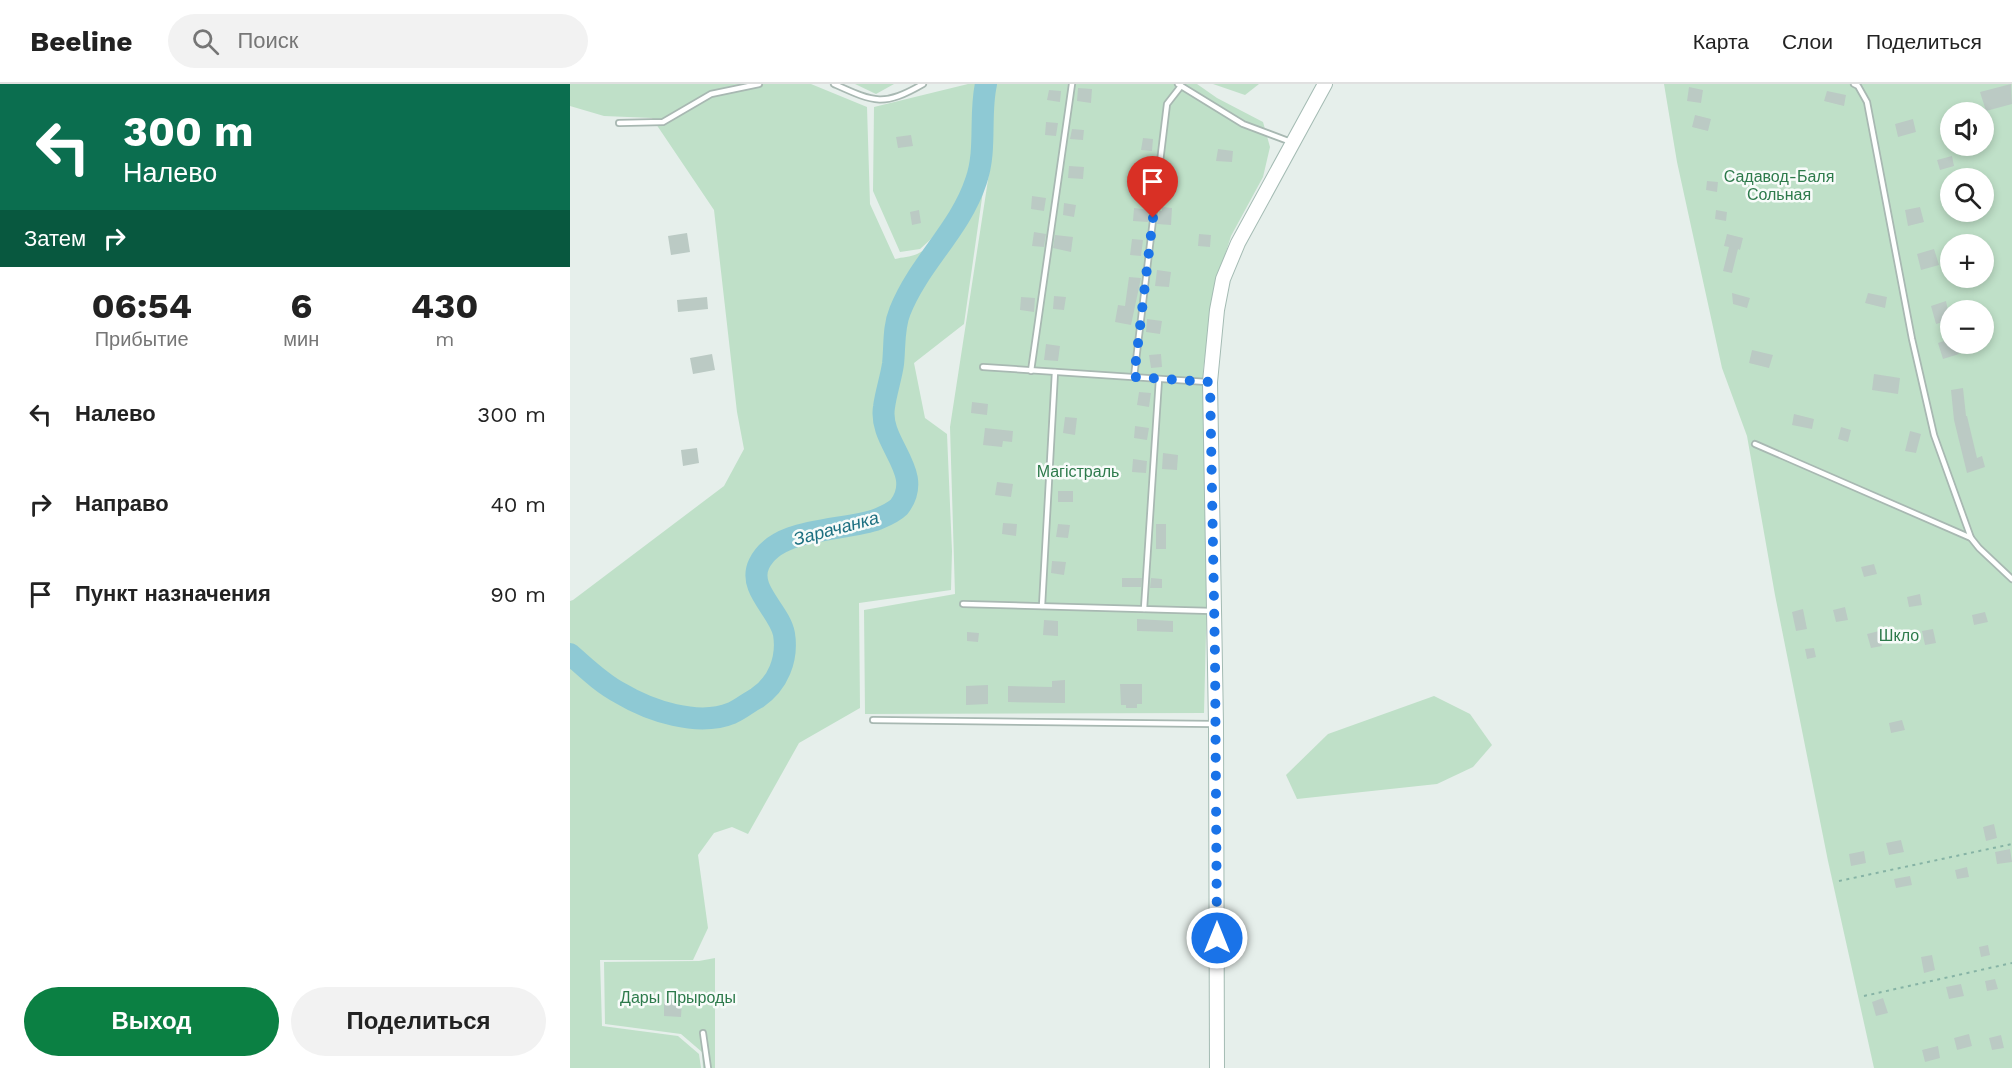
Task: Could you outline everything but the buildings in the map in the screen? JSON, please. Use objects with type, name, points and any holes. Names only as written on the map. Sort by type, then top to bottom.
[{"type":"street","points":[[1217,1068],[1215,611],[1210,382],[1217,310],[1223,279],[1238,243],[1325,84]]},
{"type":"lane","points":[[619,123],[663,122],[711,94],[759,84]]},
{"type":"lane","points":[[834,84],[865,98],[887,100],[923,84]]},
{"type":"lane","points":[[1031,371],[1072,84]]},
{"type":"lane","points":[[1866,84],[1856,85],[1866,102],[1874,135],[1883,192],[1934,435],[1971,538],[2012,579]]},
{"type":"lane","points":[[1134,377],[1167,104],[1180,85],[1243,124],[1293,143]]},
{"type":"lane","points":[[983,366],[1210,382]]},
{"type":"lane","points":[[1042,606],[1055,372]]},
{"type":"lane","points":[[1144,609],[1159,379]]},
{"type":"lane","points":[[1755,444],[1971,538]]},
{"type":"lane","points":[[963,604],[1215,611]]},
{"type":"lane","points":[[873,720],[1216,724]]},
{"type":"lane","points":[[703,1033],[708,1068]]},
{"type":"path","points":[[1839,881],[2012,844]]},
{"type":"path","points":[[1864,996],[2012,963]]},
{"type":"green space","points":[[570,84],[811,84],[867,107],[870,204],[895,259],[916,254],[929,247],[945,230],[959,208],[974,176],[986,170],[964,324],[914,363],[925,418],[947,434],[952,551],[951,590],[859,603],[860,708],[799,743],[748,834],[732,827],[714,833],[698,855],[708,928],[693,960],[600,960],[602,1026],[678,1036],[699,1054],[701,1068],[570,1068],[570,601],[724,486],[744,449],[737,412],[714,210],[652,118],[604,116],[570,106]]},
{"type":"green space","points":[[855,84],[894,84],[876,94]]},
{"type":"green space","name":"Магістраль","points":[[968,84],[1197,84],[1217,98],[1263,122],[1270,147],[1263,177],[1231,236],[1213,293],[1203,371],[1207,593],[1204,713],[865,714],[864,610],[955,594],[950,427],[990,167],[973,174],[956,209],[930,240],[920,249],[900,252],[873,191],[874,107]]},
{"type":"green space","points":[[1213,84],[1259,84],[1245,95]]},
{"type":"green space","points":[[1664,84],[2012,84],[2012,1068],[1874,1068],[1828,861],[1775,595],[1747,436],[1722,368],[1677,162]]},
{"type":"green space","points":[[1434,696],[1470,714],[1492,745],[1473,767],[1437,784],[1297,799],[1286,775],[1328,734]]},
{"type":"green space","name":"Дары Прыроды","points":[[715,958],[715,1068],[703,1068],[702,1052],[681,1034],[605,1024],[604,962],[699,961]]},
{"type":"waterway","name":"Зарачанка","points":[[570,654],[606,685],[632,700],[660,711],[690,718],[719,717],[732,713],[757,698],[771,686],[783,662],[785,643],[781,625],[757,582],[756,573],[759,564],[768,552],[795,536],[864,523],[895,511],[906,494],[905,470],[884,420],[884,407],[893,364],[896,324],[908,294],[960,215],[976,181],[981,157],[986,84]]},
{"type":"route","points":[[1153,218],[1134,377],[1210,382],[1217,938]]},
{"type":"park label","name":"Садавод-Баля Сольная","points":[[1779,185]]},
{"type":"park label","name":"Шкло","points":[[1899,635]]}]
